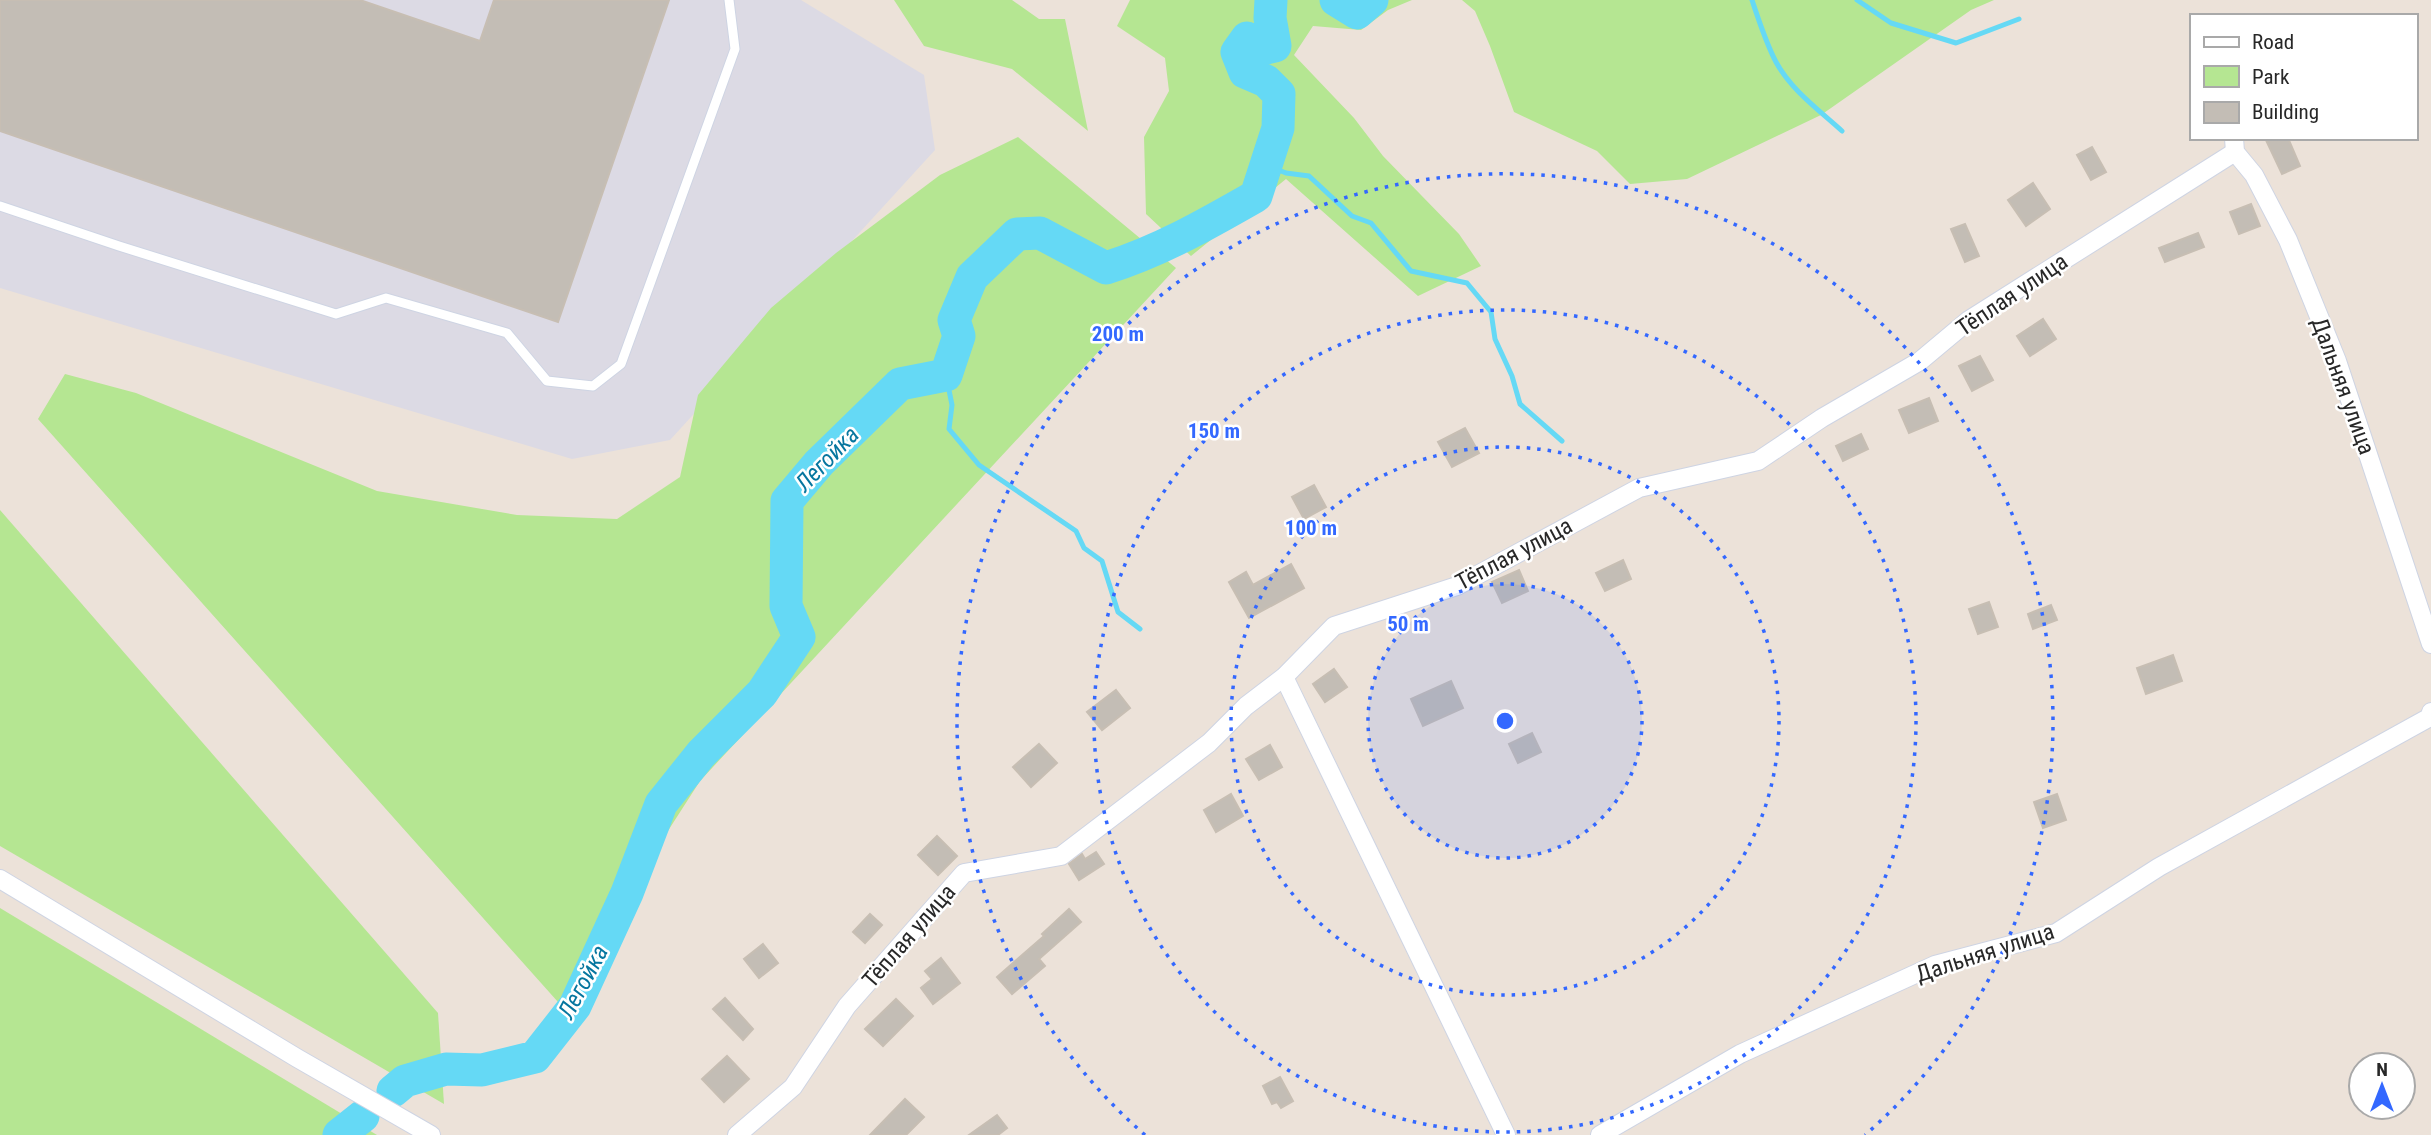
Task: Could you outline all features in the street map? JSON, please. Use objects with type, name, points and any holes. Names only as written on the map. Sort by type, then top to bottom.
[{"type":"street","name":"Дальняя улица","points":[[2234,145],[2254,175],[2288,240],[2337,361],[2431,644]]},
{"type":"street","name":"Тёплая улица","points":[[737,1135],[793,1087],[847,1006],[964,873],[1061,856],[1209,743],[1246,706],[1284,677],[1334,626],[1457,586],[1639,488],[1758,461],[1822,418],[1920,361],[1969,320],[2234,145]]},
{"type":"street","points":[[1284,677],[1506,1135]]},
{"type":"street","name":"Дальняя улица","points":[[1601,1135],[1740,1054],[1935,965],[2056,933],[2159,867],[2430,717],[2431,712]]},
{"type":"street","points":[[0,879],[297,1058],[431,1135]]},
{"type":"lane","points":[[0,206],[336,314],[386,298],[507,333],[547,381],[593,386],[621,364],[735,49],[729,0]]},
{"type":"shaded area","points":[[0,0],[801,0],[924,75],[935,150],[670,440],[572,459],[0,288]]},
{"type":"green space","points":[[894,0],[1012,0],[1039,19],[1065,19],[1088,131],[1012,69],[924,46]]},
{"type":"green space","points":[[1130,0],[1412,0],[1388,10],[1361,30],[1313,26],[1294,55],[1354,118],[1383,156],[1459,234],[1481,266],[1418,296],[1286,179],[1191,256],[1146,214],[1144,137],[1169,91],[1165,58],[1117,26]]},
{"type":"green space","points":[[1462,0],[1994,0],[1971,10],[1821,115],[1687,179],[1630,184],[1597,151],[1514,112],[1475,11]]},
{"type":"green space","points":[[1018,137],[1176,268],[700,781],[558,1002],[38,419],[65,374],[136,393],[377,491],[517,515],[617,519],[680,477],[698,395],[771,308],[836,253],[940,175]]},
{"type":"green space","points":[[0,510],[438,1013],[444,1104],[0,846]]},
{"type":"green space","points":[[0,908],[377,1135],[0,1135]]},
{"type":"building","points":[[0,0],[360,0],[480,41],[494,0],[669,0],[558,322],[0,131]]},
{"type":"building","points":[[2266,140],[2289,140],[2300,166],[2282,174]]},
{"type":"building","points":[[2092,147],[2106,172],[2091,180],[2077,155]]},
{"type":"building","points":[[2033,183],[2050,209],[2026,226],[2008,200]]},
{"type":"building","points":[[2251,204],[2260,226],[2239,234],[2230,212]]},
{"type":"building","points":[[1965,224],[1979,256],[1965,262],[1951,229]]},
{"type":"building","points":[[2198,233],[2204,247],[2165,262],[2159,248]]},
{"type":"building","points":[[2043,319],[2056,339],[2030,356],[2017,336]]},
{"type":"building","points":[[1980,356],[1993,380],[1972,391],[1959,366]]},
{"type":"building","points":[[1929,398],[1938,421],[1909,433],[1899,410]]},
{"type":"building","points":[[1465,428],[1479,453],[1452,467],[1438,442]]},
{"type":"building","points":[[1861,434],[1868,449],[1843,461],[1836,446]]},
{"type":"building","points":[[1314,485],[1326,507],[1304,519],[1292,497]]},
{"type":"building","points":[[1623,560],[1631,579],[1605,591],[1596,573]]},
{"type":"building","points":[[1291,564],[1304,588],[1249,618],[1229,582],[1246,572],[1253,585]]},
{"type":"building","points":[[1519,570],[1528,591],[1502,603],[1492,582]]},
{"type":"building","points":[[1989,602],[1998,627],[1978,634],[1969,609]]},
{"type":"building","points":[[2051,605],[2057,620],[2033,629],[2028,614]]},
{"type":"building","points":[[2173,655],[2182,681],[2146,694],[2137,668]]},
{"type":"building","points":[[1334,669],[1347,687],[1325,702],[1313,684]]},
{"type":"building","points":[[1451,681],[1463,708],[1423,726],[1411,699]]},
{"type":"building","points":[[1116,690],[1130,708],[1102,730],[1087,712]]},
{"type":"building","points":[[1532,733],[1541,752],[1518,763],[1509,744]]},
{"type":"building","points":[[1039,744],[1057,763],[1031,787],[1013,767]]},
{"type":"building","points":[[1270,745],[1282,767],[1259,780],[1246,759]]},
{"type":"building","points":[[1231,794],[1243,816],[1216,832],[1204,810]]},
{"type":"building","points":[[2057,794],[2066,820],[2043,828],[2034,802]]},
{"type":"building","points":[[937,836],[957,856],[938,875],[918,855]]},
{"type":"building","points":[[1096,852],[1104,864],[1079,880],[1069,864],[1082,854],[1085,859]]},
{"type":"building","points":[[1069,909],[1081,922],[1039,959],[1045,966],[1012,994],[997,977],[1044,936],[1042,934]]},
{"type":"building","points":[[870,914],[882,925],[865,943],[853,932]]},
{"type":"building","points":[[763,944],[778,963],[759,978],[744,959]]},
{"type":"building","points":[[941,958],[960,983],[933,1004],[921,988],[932,979],[925,971]]},
{"type":"building","points":[[725,998],[753,1029],[743,1040],[713,1009]]},
{"type":"building","points":[[896,999],[913,1016],[883,1046],[865,1029]]},
{"type":"building","points":[[727,1056],[749,1079],[724,1102],[702,1079]]},
{"type":"building","points":[[1280,1077],[1293,1101],[1281,1108],[1277,1102],[1272,1104],[1263,1086]]},
{"type":"building","points":[[905,1099],[924,1117],[906,1135],[870,1135]]},
{"type":"building","points":[[997,1115],[1007,1128],[998,1135],[969,1135]]},
{"type":"waterway","name":"Легойка","points":[[393,1091],[405,1081],[446,1069],[482,1070],[535,1057],[575,1006],[627,893],[661,804],[701,754],[762,693],[799,637],[786,606],[787,501],[819,463],[900,384],[946,375],[959,336],[954,320],[972,277],[1017,234],[1040,233],[1106,268],[1164,245],[1256,196],[1278,128],[1279,94],[1266,81],[1245,72],[1237,52],[1247,38],[1262,49],[1275,46],[1270,18],[1271,0]]},
{"type":"waterway","name":"Легойка","points":[[1336,0],[1357,13],[1372,0]]},
{"type":"waterway","points":[[1752,0],[1769,47],[1782,72],[1806,99],[1842,131]]},
{"type":"waterway","points":[[1857,0],[1891,23],[1956,43],[2019,19]]},
{"type":"waterway","points":[[1266,165],[1286,173],[1309,176],[1352,216],[1371,223],[1411,271],[1467,283],[1491,312],[1495,339],[1512,376],[1520,404],[1562,441]]},
{"type":"waterway","points":[[946,375],[952,405],[949,429],[979,465],[1076,531],[1084,548],[1102,561],[1118,612],[1140,629]]},
{"type":"waterway","name":"Легойка","points":[[339,1135],[363,1116]]}]
